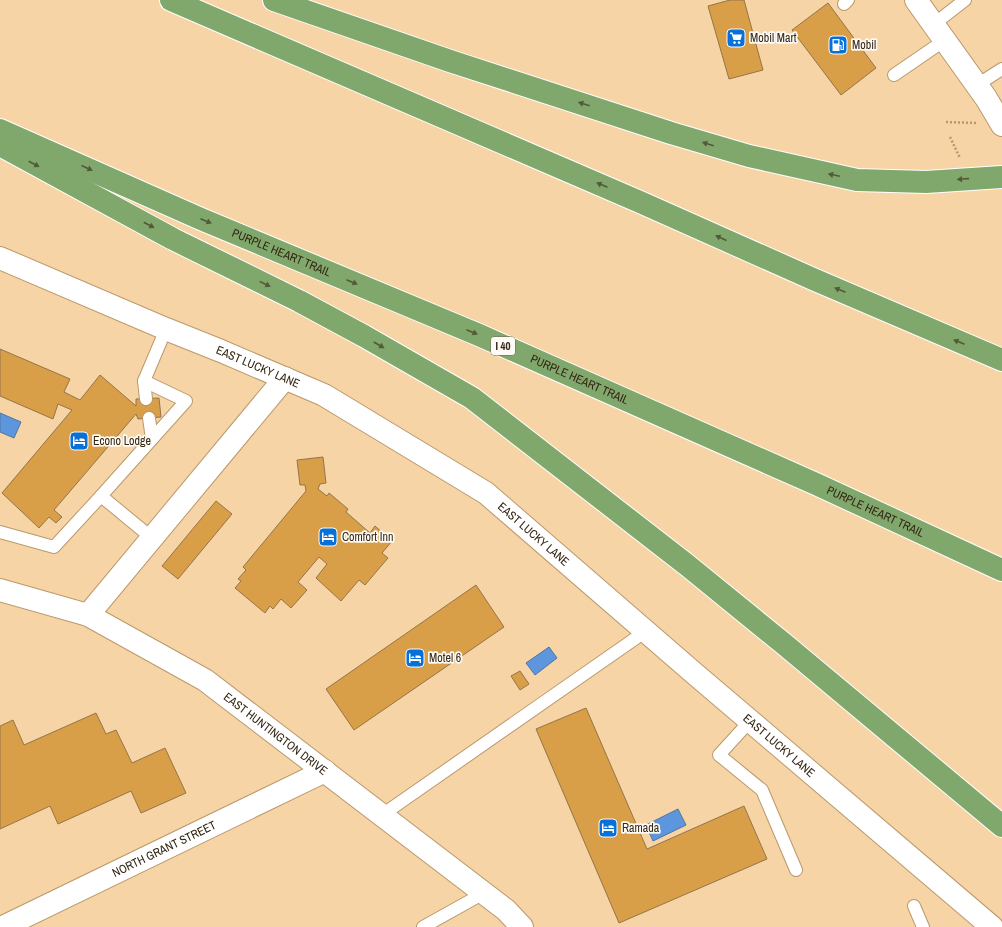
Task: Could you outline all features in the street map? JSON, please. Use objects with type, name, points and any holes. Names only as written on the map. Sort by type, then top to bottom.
[{"type":"highway","points":[[171,0],[625,195],[813,279],[999,359]]},
{"type":"highway","points":[[274,0],[450,61],[671,133],[749,156],[857,180],[926,182],[1002,177]]},
{"type":"highway","name":"PURPLE HEART TRAIL","points":[[0,130],[202,219],[486,338],[816,484],[1002,570]]},
{"type":"highway","points":[[0,145],[174,238],[299,301],[472,398],[687,564],[1002,826]]},
{"type":"street","points":[[916,0],[986,98],[1002,125]]},
{"type":"street","name":"EAST LUCKY LANE","points":[[0,258],[324,395],[486,493],[992,927]]},
{"type":"street","points":[[88,615],[285,378]]},
{"type":"street","name":"EAST HUNTINGTON DRIVE","points":[[0,590],[88,615],[206,680],[506,910],[522,927]]},
{"type":"street","name":"NORTH GRANT STREET","points":[[3,927],[325,771]]},
{"type":"lane","points":[[894,75],[939,32],[965,0]]},
{"type":"lane","points":[[977,85],[1002,69]]},
{"type":"lane","points":[[146,399],[144,381],[166,329]]},
{"type":"lane","points":[[0,532],[54,547],[186,401],[144,381]]},
{"type":"lane","points":[[149,418],[152,439]]},
{"type":"lane","points":[[101,496],[152,538]]},
{"type":"lane","points":[[382,815],[646,631]]},
{"type":"lane","points":[[750,720],[719,755],[762,790],[796,870]]},
{"type":"lane","points":[[423,927],[484,894]]},
{"type":"lane","points":[[914,906],[923,927]]},
{"type":"path","points":[[946,122],[1002,125]]},
{"type":"water","points":[[0,413],[21,422],[14,438],[0,432]]},
{"type":"water","points":[[549,647],[557,658],[535,675],[526,663]]},
{"type":"water","points":[[678,809],[686,825],[653,841],[646,825]]},
{"type":"building","name":"Mobil Mart","points":[[730,0],[744,0],[763,70],[729,79],[708,6]]},
{"type":"building","points":[[828,3],[876,68],[841,95],[792,30]]},
{"type":"building","name":"Econo Lodge","points":[[0,349],[70,379],[64,392],[80,400],[100,375],[136,406],[136,399],[159,398],[161,417],[138,419],[136,414],[54,510],[62,517],[56,523],[49,517],[39,528],[2,493],[72,410],[58,404],[53,419],[0,396]]},
{"type":"building","name":"Comfort Inn","points":[[323,457],[326,483],[320,484],[318,489],[327,496],[329,493],[348,509],[346,512],[370,533],[375,526],[392,541],[382,553],[388,558],[365,585],[359,580],[341,601],[316,578],[327,564],[319,557],[298,582],[307,590],[291,608],[281,599],[273,609],[270,606],[265,613],[235,588],[241,581],[238,579],[246,570],[243,567],[306,491],[305,485],[300,485],[297,460]]},
{"type":"building","points":[[216,501],[232,514],[178,579],[162,566]]},
{"type":"building","name":"Motel 6","points":[[476,585],[504,627],[354,730],[326,689]]},
{"type":"building","points":[[520,671],[529,684],[520,690],[511,676]]},
{"type":"building","name":"Ramada","points":[[586,708],[647,849],[744,806],[767,859],[619,923],[536,729]]},
{"type":"building","points":[[96,713],[106,734],[116,730],[132,763],[165,748],[186,793],[141,813],[131,791],[58,824],[50,806],[0,829],[0,726],[13,720],[24,745]]},
{"type":"place","name":"Mobil Mart","points":[[736,38]]},
{"type":"place","name":"Mobil","points":[[838,45]]},
{"type":"place","name":"Econo Lodge","points":[[79,441]]},
{"type":"place","name":"Comfort Inn","points":[[328,537]]},
{"type":"place","name":"Motel 6","points":[[415,658]]},
{"type":"place","name":"Ramada","points":[[608,828]]}]
